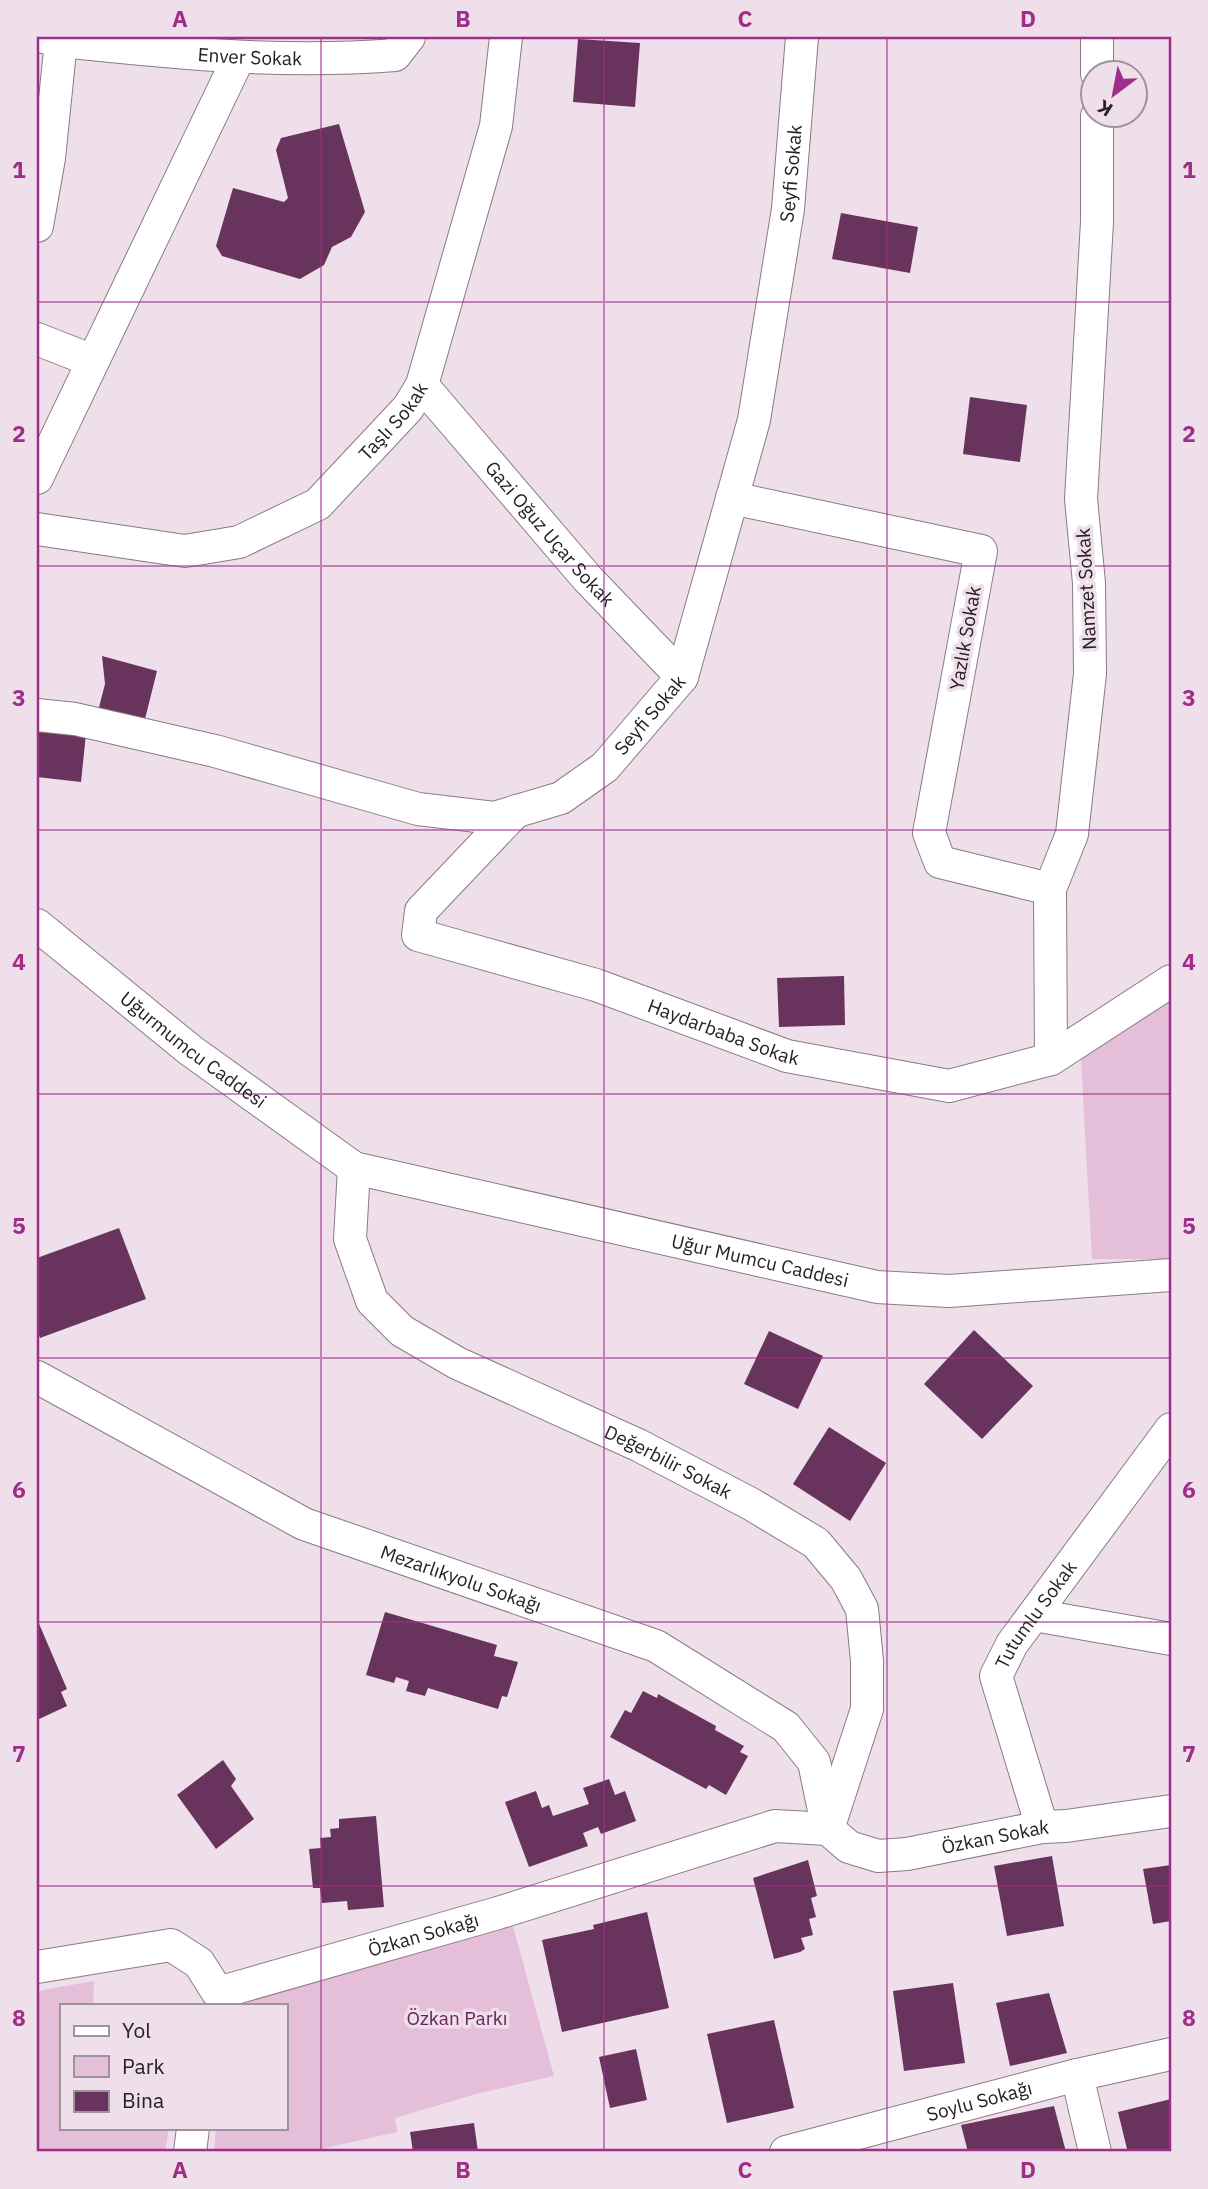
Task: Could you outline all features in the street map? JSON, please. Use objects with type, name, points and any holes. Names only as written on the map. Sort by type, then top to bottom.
[{"type":"street","name":"Enver Sokak","points":[[52,39],[238,59],[330,60],[395,55],[409,37]]},
{"type":"street","name":"Taşlı Sokak","points":[[37,529],[185,551],[239,542],[318,504],[408,408],[422,385],[496,126],[506,37]]},
{"type":"street","name":"Seyfi Sokak","points":[[37,715],[75,719],[215,751],[418,808],[494,818],[561,798],[605,767],[682,677],[754,420],[788,209],[802,37]]},
{"type":"street","points":[[1097,37],[1097,60]]},
{"type":"street","points":[[37,226],[50,158],[52,39]]},
{"type":"street","points":[[37,478],[238,59]]},
{"type":"street","name":"Namzet Sokak","points":[[1051,1059],[1050,889],[1072,834],[1090,674],[1089,583],[1081,499],[1097,222],[1097,130]]},
{"type":"street","points":[[37,339],[93,361]]},
{"type":"street","name":"Gazi Oğuz Uçar Sokak","points":[[422,385],[587,579],[682,677]]},
{"type":"street","name":"Yazlık Sokak","points":[[732,498],[981,551],[929,833],[940,862],[1050,889]]},
{"type":"street","name":"Haydarbaba Sokak","points":[[516,811],[421,911],[418,935],[596,985],[787,1056],[949,1086],[1051,1059],[1171,981]]},
{"type":"street","name":"Uğurmumcu Caddesi","points":[[37,925],[190,1050],[354,1168]]},
{"type":"street","name":"Uğur Mumcu Caddesi","points":[[354,1168],[877,1287],[949,1292],[1171,1275]]},
{"type":"street","name":"Değerbilir Sokak","points":[[354,1168],[350,1239],[372,1301],[402,1331],[457,1363],[638,1445],[751,1504],[816,1543],[846,1579],[862,1609],[867,1661],[867,1709],[828,1829]]},
{"type":"street","name":"Mezarlıkyolu Sokağı","points":[[37,1377],[304,1524],[656,1646],[786,1727],[814,1762],[828,1829]]},
{"type":"street","name":"Tutumlu Sokak","points":[[1042,1827],[996,1676],[1012,1644],[1171,1429]]},
{"type":"street","points":[[1034,1615],[1171,1639]]},
{"type":"street","name":"Özkan Sokak","points":[[828,1829],[849,1847],[878,1856],[907,1854],[1042,1827],[1171,1811]]},
{"type":"street","name":"Özkan Sokağı","points":[[37,1967],[170,1945],[199,1963],[214,1999],[775,1826],[828,1829]]},
{"type":"street","name":"Soylu Sokağı","points":[[786,2152],[825,2148],[1077,2075],[1171,2054]]},
{"type":"street","points":[[1077,2075],[1095,2152]]},
{"type":"street","points":[[190,2152],[193,2130]]},
{"type":"green space","points":[[1171,998],[1171,1259],[1092,1259],[1081,1059]]},
{"type":"green space","name":"Özkan Parkı","points":[[511,1919],[554,2076],[476,2094],[395,2118],[397,2132],[307,2152],[214,2152],[216,2130],[287,2130],[287,2004],[242,2003]]},
{"type":"green space","points":[[94,1981],[93,2004],[60,2004],[60,2130],[169,2130],[165,2152],[37,2152],[37,1991]]},
{"type":"building","points":[[578,39],[640,43],[635,107],[573,102]]},
{"type":"building","points":[[339,124],[365,212],[351,237],[332,247],[324,265],[300,279],[222,256],[216,246],[233,188],[284,202],[288,198],[276,150],[281,138]]},
{"type":"building","points":[[841,213],[918,227],[910,273],[832,259]]},
{"type":"building","points":[[970,397],[1027,405],[1020,462],[963,454]]},
{"type":"building","points":[[102,656],[157,671],[143,727],[97,715],[105,684]]},
{"type":"building","points":[[37,728],[86,734],[81,782],[37,777]]},
{"type":"building","points":[[844,976],[845,1025],[779,1027],[777,978]]},
{"type":"building","points":[[119,1228],[146,1299],[40,1338],[37,1330],[37,1258]]},
{"type":"building","points":[[974,1330],[1033,1386],[982,1439],[924,1384]]},
{"type":"building","points":[[769,1331],[823,1356],[798,1409],[744,1384]]},
{"type":"building","points":[[829,1427],[886,1463],[850,1521],[793,1484]]},
{"type":"building","points":[[385,1612],[497,1645],[494,1656],[518,1662],[507,1697],[502,1696],[498,1709],[428,1688],[425,1696],[406,1691],[409,1681],[396,1677],[394,1683],[366,1675]]},
{"type":"building","points":[[37,1619],[67,1689],[61,1692],[67,1706],[37,1720]]},
{"type":"building","points":[[643,1691],[657,1698],[658,1694],[716,1726],[715,1730],[744,1746],[740,1752],[748,1756],[726,1795],[709,1785],[706,1789],[610,1737],[625,1710],[631,1713]]},
{"type":"building","points":[[223,1760],[236,1779],[231,1786],[254,1819],[216,1849],[177,1795]]},
{"type":"building","points":[[609,1779],[615,1795],[625,1791],[636,1821],[601,1834],[598,1827],[583,1833],[588,1846],[529,1867],[505,1802],[536,1791],[542,1808],[549,1805],[553,1816],[589,1804],[583,1788]]},
{"type":"building","points":[[376,1816],[384,1907],[348,1910],[347,1901],[322,1903],[320,1888],[313,1888],[309,1849],[321,1848],[320,1838],[331,1837],[330,1829],[339,1828],[339,1819]]},
{"type":"building","points":[[1052,1856],[1064,1926],[1007,1936],[994,1866]]},
{"type":"building","points":[[808,1860],[817,1896],[811,1898],[816,1917],[809,1919],[813,1935],[801,1938],[805,1949],[774,1959],[753,1878]]},
{"type":"building","points":[[1171,1865],[1171,1921],[1153,1924],[1143,1869]]},
{"type":"building","points":[[647,1912],[669,2008],[562,2032],[542,1940],[594,1929],[593,1925]]},
{"type":"building","points":[[953,1983],[965,2063],[904,2071],[893,1991]]},
{"type":"building","points":[[1049,1993],[1067,2053],[1010,2066],[996,2003]]},
{"type":"building","points":[[774,2020],[794,2108],[727,2123],[707,2034]]},
{"type":"building","points":[[636,2049],[647,2100],[610,2108],[599,2057]]},
{"type":"building","points":[[1171,2099],[1171,2152],[1120,2152],[1127,2149],[1118,2112]]},
{"type":"building","points":[[1054,2106],[1066,2152],[968,2152],[961,2125]]},
{"type":"building","points":[[474,2123],[478,2152],[413,2152],[410,2132]]}]
